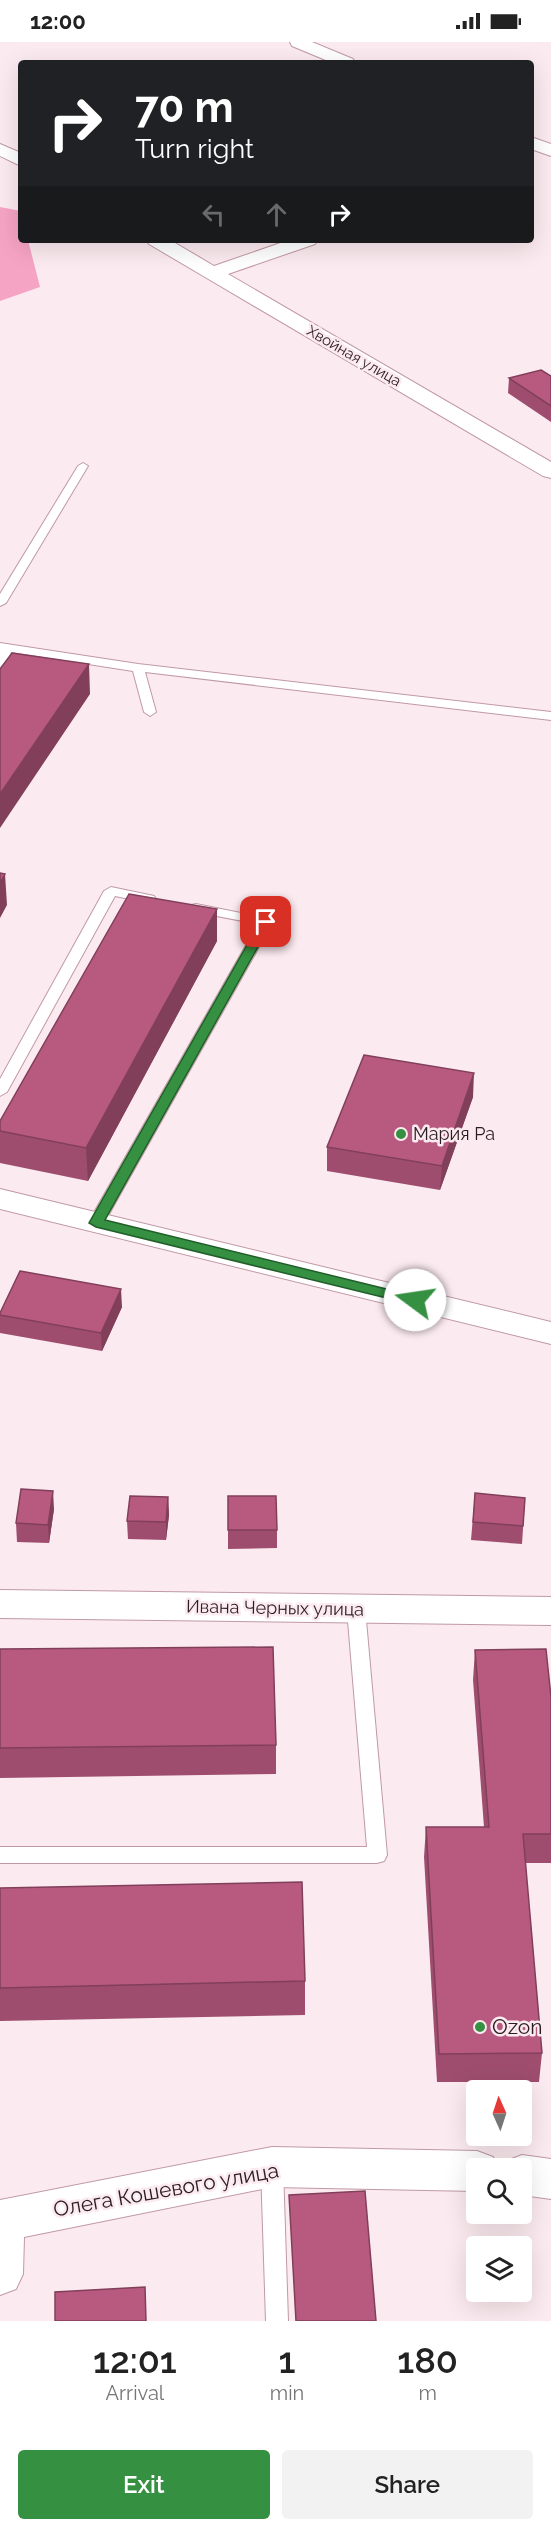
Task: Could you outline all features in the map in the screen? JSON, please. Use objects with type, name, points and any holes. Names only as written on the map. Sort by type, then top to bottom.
[{"type":"street","points":[[298,42],[340,60]]},
{"type":"street","points":[[534,143],[551,151]]},
{"type":"street","points":[[0,149],[18,159]]},
{"type":"street","points":[[534,162],[551,156]]},
{"type":"street","name":"Хвойная улица","points":[[161,243],[551,471]]},
{"type":"street","points":[[212,273],[299,243]]},
{"type":"street","points":[[0,1198],[551,1334]]},
{"type":"street","name":"Ивана Черных улица","points":[[0,1604],[551,1611]]},
{"type":"street","name":"Олега Кошевого улица","points":[[1,2221],[272,2167],[466,2171]]},
{"type":"street","points":[[532,2176],[551,2179]]},
{"type":"street","points":[[0,2274],[1,2221]]},
{"type":"lane","points":[[0,603],[82,466]]},
{"type":"lane","points":[[0,670],[3,647],[138,668],[551,716]]},
{"type":"lane","points":[[138,668],[150,712]]},
{"type":"lane","points":[[0,1092],[111,891],[266,922],[96,1223]]},
{"type":"lane","points":[[0,1855],[377,1855],[356,1609]]},
{"type":"lane","points":[[272,2167],[277,2321]]},
{"type":"shaded area","points":[[0,207],[18,210],[18,243],[29,243],[40,287],[0,301]]},
{"type":"building","points":[[541,370],[551,376],[551,406],[509,378]]},
{"type":"building","points":[[12,653],[89,664],[0,794],[0,669]]},
{"type":"building","points":[[0,873],[5,874],[0,883]]},
{"type":"building","points":[[129,894],[217,909],[86,1148],[0,1131],[0,1121]]},
{"type":"building","name":"Мария Ра","points":[[364,1055],[474,1073],[442,1166],[327,1147]]},
{"type":"building","points":[[20,1271],[121,1289],[101,1333],[0,1315]]},
{"type":"building","points":[[21,1489],[53,1491],[48,1525],[16,1523]]},
{"type":"building","points":[[475,1493],[525,1498],[523,1526],[473,1522]]},
{"type":"building","points":[[130,1496],[168,1497],[166,1522],[127,1521]]},
{"type":"building","points":[[228,1496],[276,1496],[277,1530],[228,1530]]},
{"type":"building","points":[[273,1647],[276,1745],[0,1748],[0,1649]]},
{"type":"building","points":[[546,1649],[551,1697],[551,1834],[523,1834],[542,2053],[439,2054],[426,1827],[489,1827],[475,1650]]},
{"type":"building","points":[[302,1882],[305,1981],[0,1988],[0,1888]]},
{"type":"building","points":[[365,2191],[376,2321],[296,2321],[289,2195]]},
{"type":"building","points":[[145,2287],[146,2321],[55,2321],[55,2292]]},
{"type":"place","name":"Мария Ра","points":[[401,1134]]},
{"type":"place","name":"Ozon","points":[[480,2027]]},
{"type":"route","points":[[266,922],[96,1223],[415,1300]]}]
